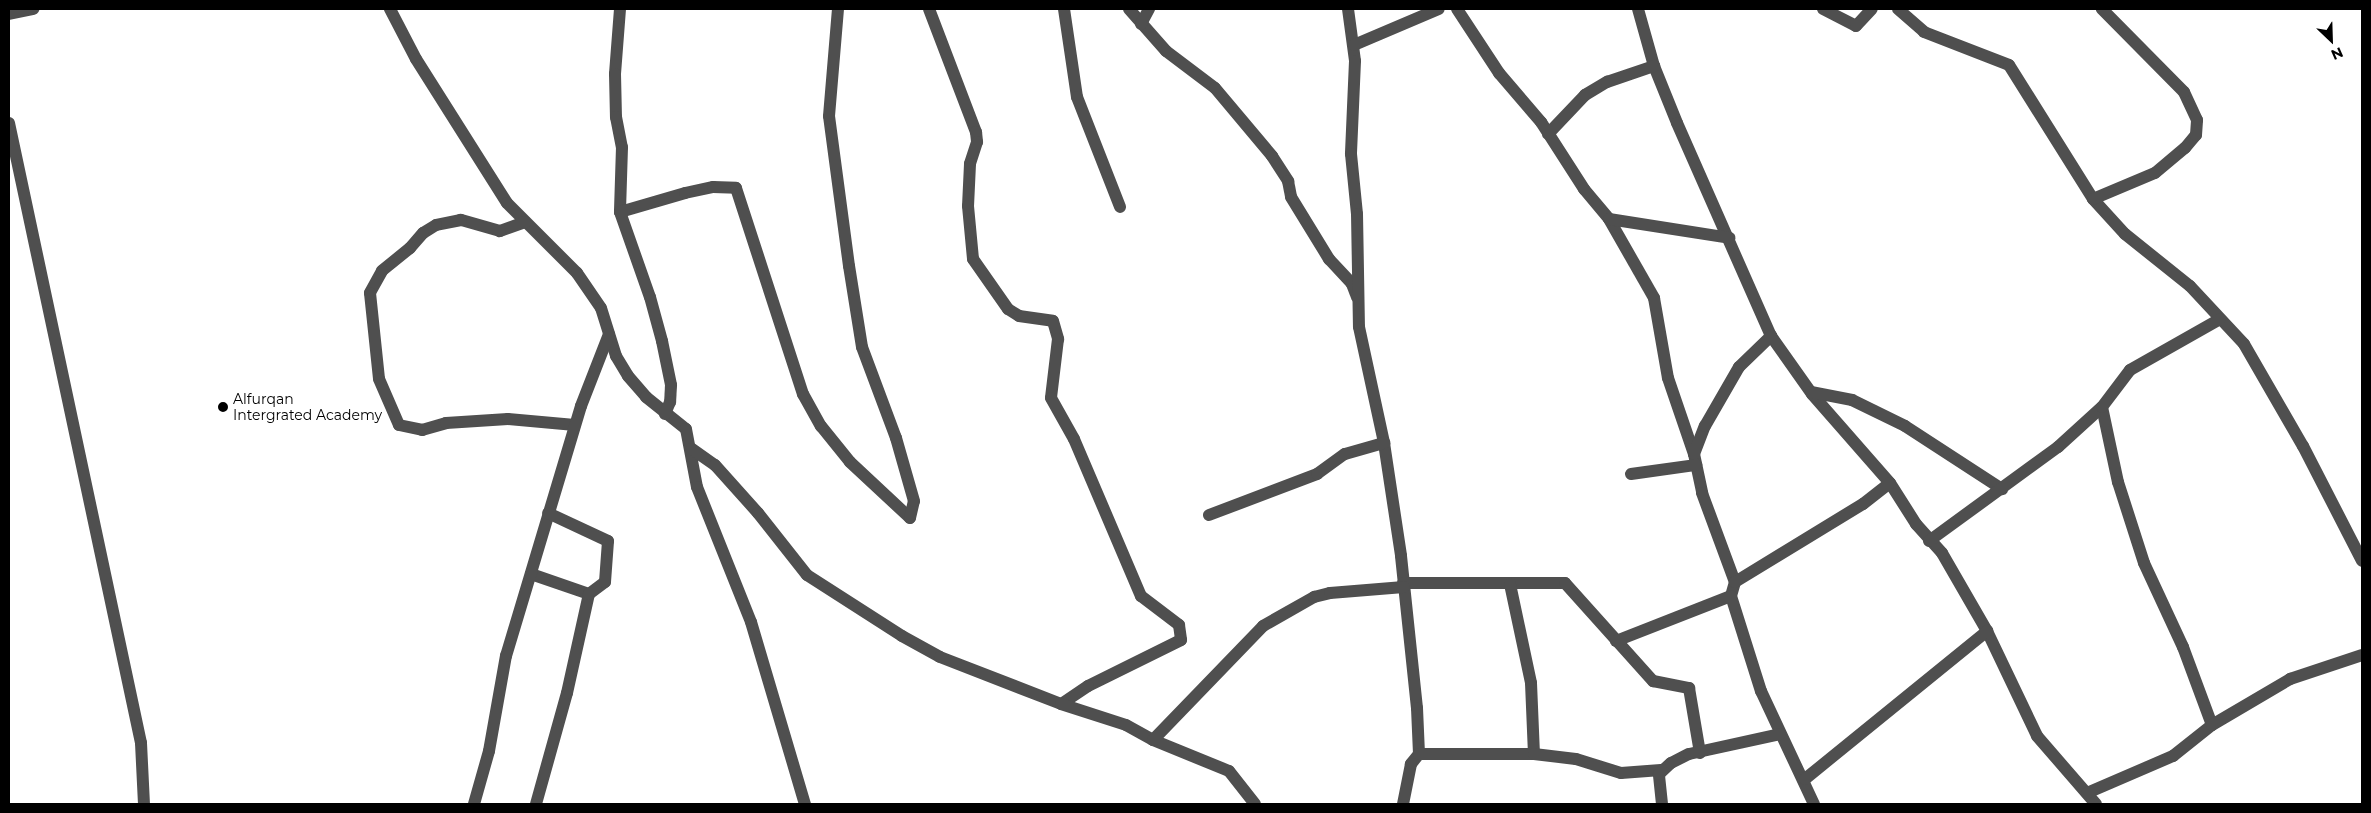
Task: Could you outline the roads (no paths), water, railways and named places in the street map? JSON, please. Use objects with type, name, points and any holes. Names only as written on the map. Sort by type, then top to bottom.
[{"type":"street","points":[[9,14],[33,9]]},
{"type":"street","points":[[390,9],[416,59],[473,154],[507,203],[577,272],[601,308],[616,356],[628,376],[665,414],[686,429],[692,449],[697,488],[751,622],[805,804]]},
{"type":"street","points":[[620,9],[615,74],[616,117],[622,147],[620,212],[650,297],[662,341],[671,385],[670,402],[665,414]]},
{"type":"street","points":[[620,212],[713,187],[736,188],[803,394],[821,426],[850,462],[910,518],[914,501],[896,438],[862,347],[849,266],[829,116],[838,9]]},
{"type":"street","points":[[929,9],[976,132],[977,142],[970,164],[968,206],[973,259],[1008,309],[1019,316],[1053,321],[1058,339],[1051,398],[1074,439],[1141,596],[1179,625],[1181,640],[1088,686],[1061,704]]},
{"type":"street","points":[[1064,9],[1077,97],[1120,207]]},
{"type":"street","points":[[1129,9],[1166,51],[1215,88],[1272,156],[1288,181],[1291,197],[1329,259],[1352,284],[1358,302]]},
{"type":"street","points":[[1141,24],[1149,9]]},
{"type":"street","points":[[1348,9],[1354,45],[1356,96],[1352,154],[1357,214],[1358,302],[1366,369],[1384,443],[1404,585],[1419,754],[1411,764],[1403,804]]},
{"type":"street","points":[[1354,45],[1439,9]]},
{"type":"street","points":[[1638,9],[1654,66],[1771,336],[1811,392],[1890,483],[1929,541],[1942,553],[1987,631],[2037,736],[2096,804]]},
{"type":"street","points":[[1823,9],[1856,26],[1872,9]]},
{"type":"street","points":[[1899,9],[1924,32],[2009,65],[2093,199],[2125,234],[2190,286],[2244,344],[2362,561]]},
{"type":"street","points":[[2093,199],[2155,173],[2185,148],[2196,135],[2197,120],[2184,92],[2102,9]]},
{"type":"street","points":[[1461,10],[1499,73],[1548,134],[1584,189],[1609,219],[1654,298],[1668,378],[1695,460],[1702,493],[1735,582],[1731,596],[1760,691],[1780,734],[1805,779],[1814,804]]},
{"type":"street","points":[[1548,134],[1585,94],[1607,82],[1654,66]]},
{"type":"street","points":[[9,123],[140,744],[144,804]]},
{"type":"street","points":[[1609,219],[1730,238]]},
{"type":"street","points":[[525,222],[500,231],[461,220],[436,225],[422,233],[410,248],[382,271],[370,293],[379,379],[386,401],[400,425],[422,430],[446,423],[508,418],[575,425]]},
{"type":"street","points":[[1929,541],[2058,446],[2102,407],[2130,370],[2220,319]]},
{"type":"street","points":[[474,804],[489,751],[506,656],[575,425],[609,334]]},
{"type":"street","points":[[1695,460],[1704,426],[1739,367],[1771,336]]},
{"type":"street","points":[[1811,392],[1852,400],[1905,426],[2002,489]]},
{"type":"street","points":[[2102,407],[2118,482],[2141,554],[2183,647],[2212,725]]},
{"type":"street","points":[[1209,515],[1317,474],[1345,454],[1384,443]]},
{"type":"street","points":[[692,449],[727,479],[806,574],[940,657],[1061,704],[1126,725],[1153,740],[1229,771],[1255,804]]},
{"type":"street","points":[[1631,474],[1695,460]]},
{"type":"street","points":[[1735,582],[1863,504],[1890,483]]},
{"type":"street","points":[[536,804],[567,693],[589,594],[605,582],[608,541],[548,513]]},
{"type":"street","points":[[531,574],[589,594]]},
{"type":"street","points":[[1153,740],[1263,626],[1314,597],[1330,593],[1404,585],[1565,583],[1652,681],[1689,688],[1700,753]]},
{"type":"street","points":[[1510,584],[1531,683],[1534,754]]},
{"type":"street","points":[[1616,640],[1731,596]]},
{"type":"street","points":[[1805,779],[1987,631]]},
{"type":"street","points":[[2087,793],[2173,756],[2212,725],[2290,678],[2362,655]]},
{"type":"street","points":[[1419,754],[1534,754],[1576,759],[1621,773],[1661,770],[1680,758],[1780,734]]},
{"type":"street","points":[[1661,770],[1662,804]]},
{"type":"place","name":"Alfurqan Intergrated Academy","points":[[223,407]]}]
